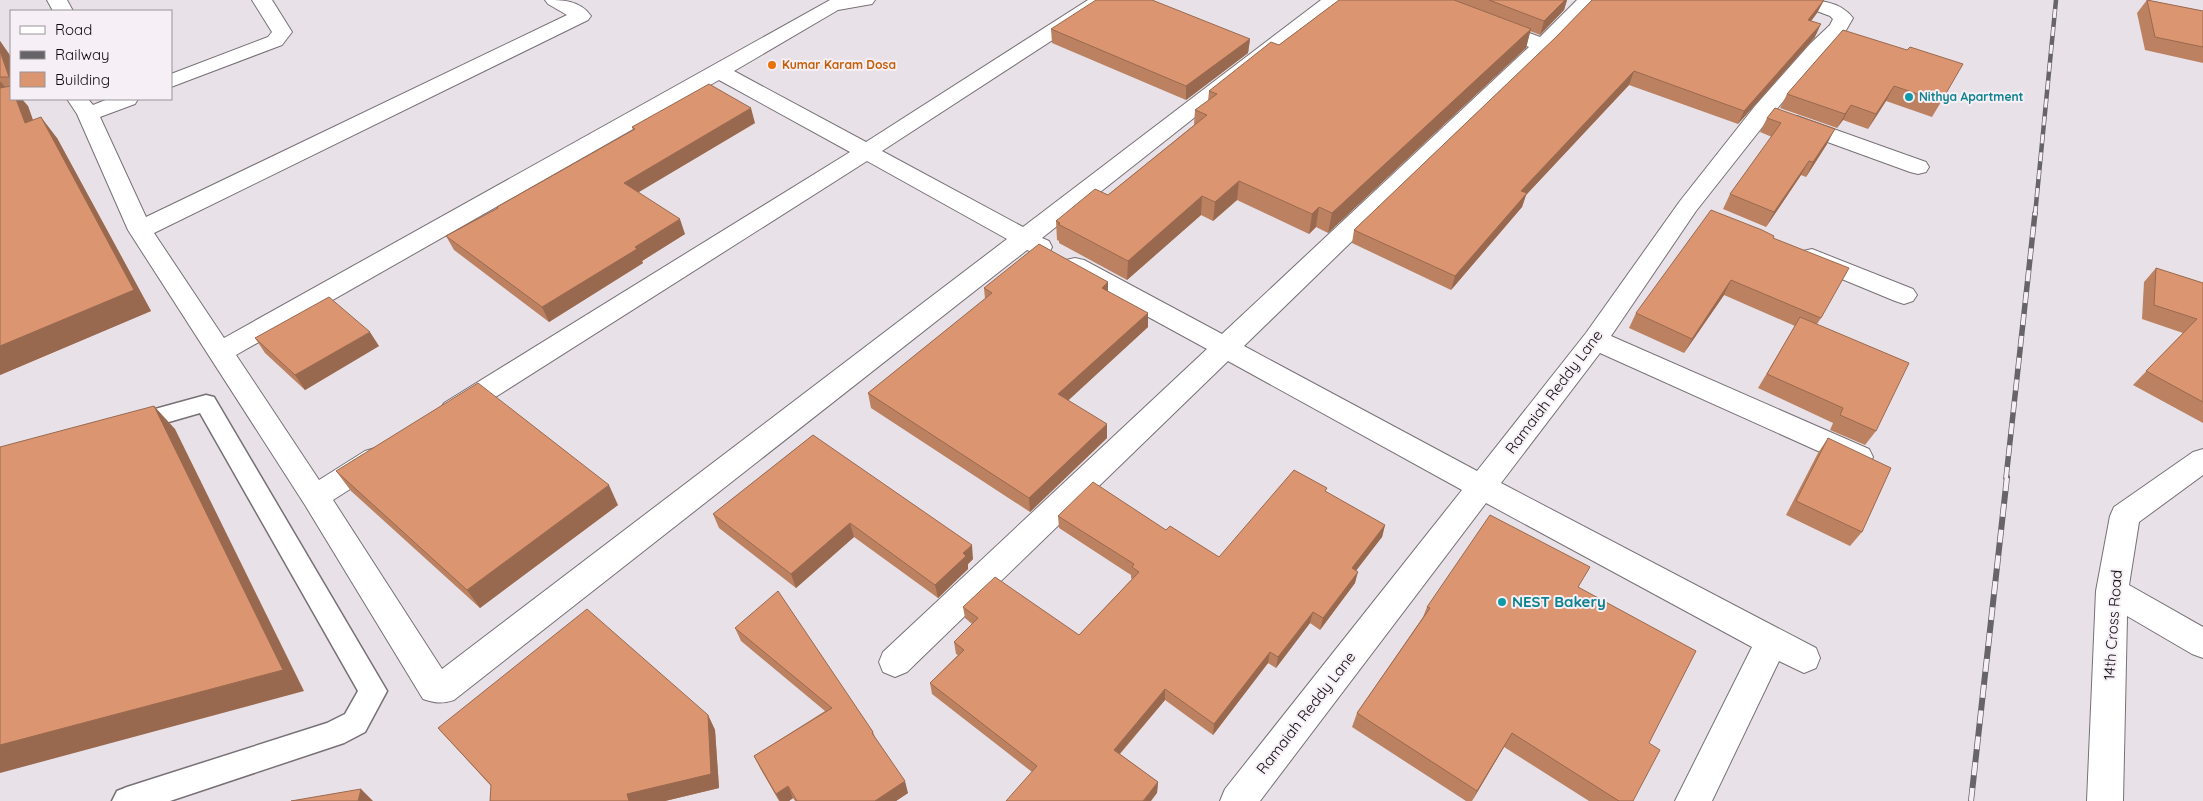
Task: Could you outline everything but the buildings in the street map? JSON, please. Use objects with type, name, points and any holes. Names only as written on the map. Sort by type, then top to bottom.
[{"type":"street","points":[[172,81],[275,41],[282,32],[262,0]]},
{"type":"street","points":[[140,230],[581,16],[555,0]]},
{"type":"street","points":[[220,352],[718,72],[831,6],[843,2],[864,0]]},
{"type":"street","points":[[434,422],[866,152],[1101,0]]},
{"type":"street","points":[[121,100],[83,106],[140,230],[315,497],[435,688],[442,689],[1333,0]]},
{"type":"street","points":[[1426,0],[1543,45]]},
{"type":"street","points":[[895,662],[1588,0]]},
{"type":"street","name":"Ramaiah Reddy Lane","points":[[1238,801],[1697,210],[1763,111],[1838,28],[1843,18],[1837,12],[1805,0]]},
{"type":"street","points":[[718,72],[1224,348],[1804,658]]},
{"type":"street","points":[[1763,111],[1918,167]]},
{"type":"street","points":[[1796,250],[1904,295]]},
{"type":"street","points":[[1595,340],[1862,458]]},
{"type":"street","points":[[315,497],[392,449]]},
{"type":"street","name":"14th Cross Road","points":[[2105,801],[2112,591],[2125,516],[2202,461]]},
{"type":"street","points":[[2112,591],[2203,644]]},
{"type":"street","points":[[1693,801],[1772,641]]},
{"type":"lane","points":[[112,429],[206,403],[374,691],[355,723],[334,734],[127,801]]},
{"type":"railway","points":[[2035,215],[2056,0]]},
{"type":"railway","points":[[2006,478],[2035,213]]},
{"type":"railway","points":[[1971,801],[2007,477]]},
{"type":"place","name":"Kumar Karam Dosa","points":[[772,65]]},
{"type":"place","name":"Nithya Apartment","points":[[1909,97]]},
{"type":"place","name":"NEST Bakery","points":[[1502,602]]}]
